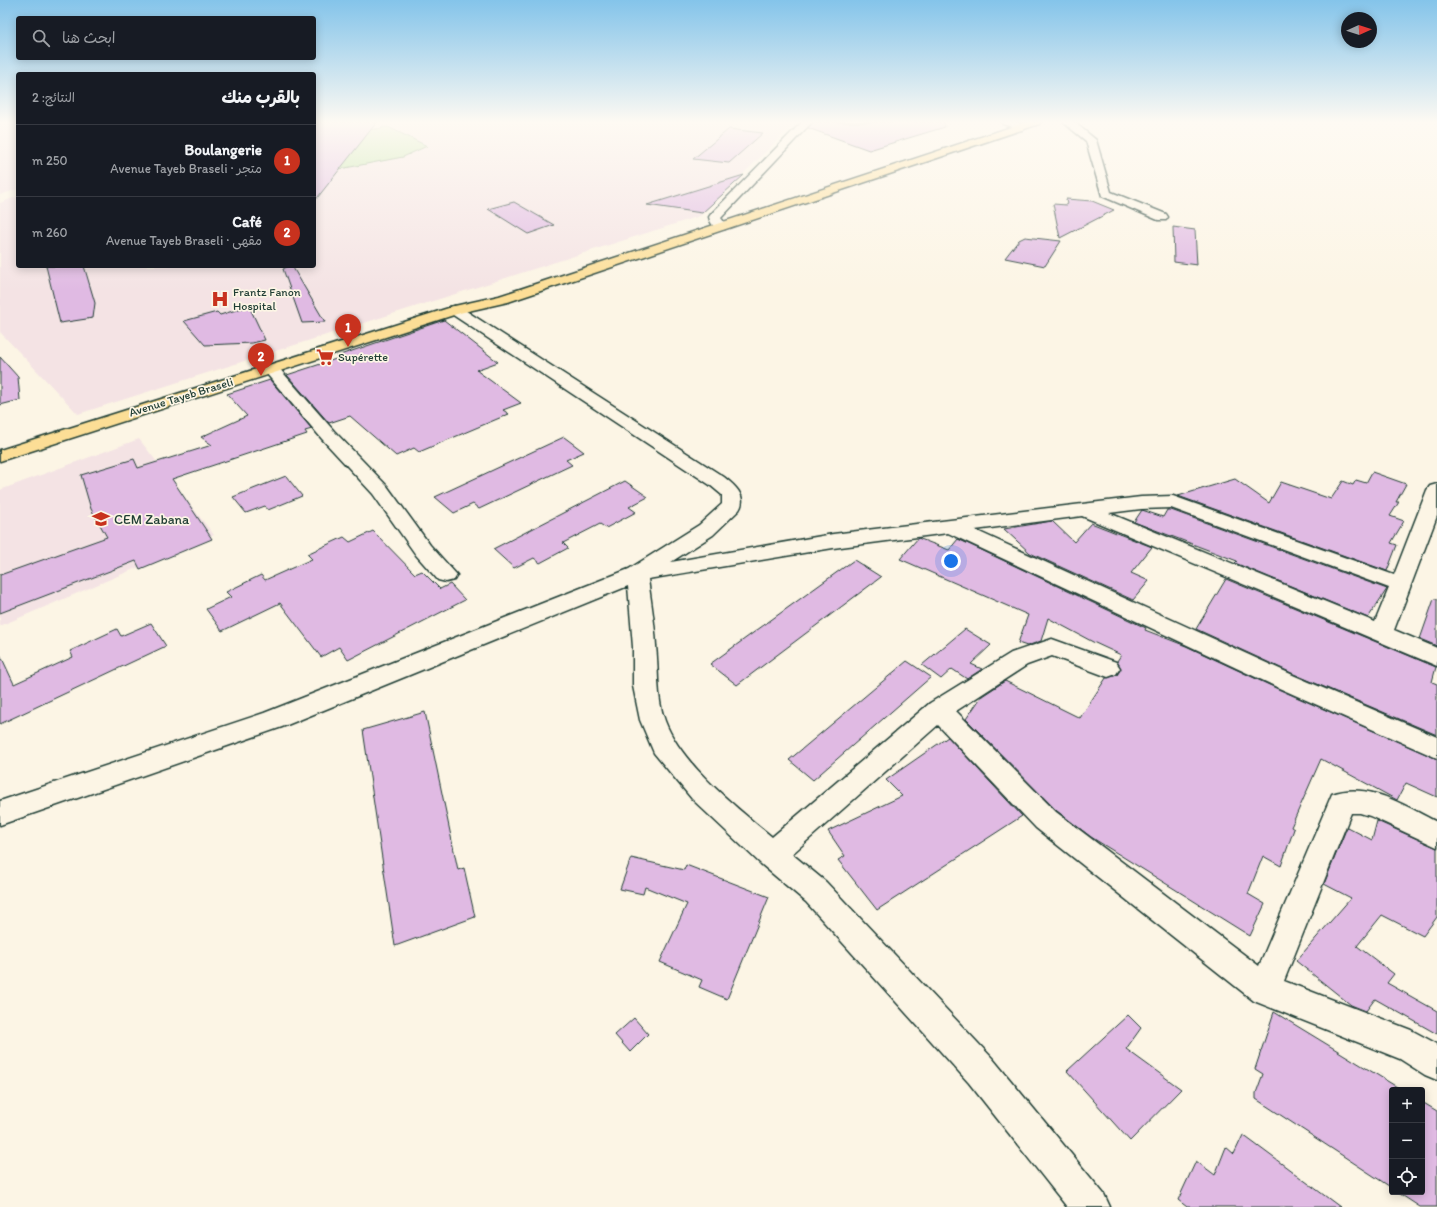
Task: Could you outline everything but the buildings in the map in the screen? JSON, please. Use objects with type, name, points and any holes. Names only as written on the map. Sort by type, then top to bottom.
[{"type":"main road","name":"Avenue Tayeb Braseli","points":[[0,456],[188,394],[272,370],[454,310],[503,299],[718,223],[856,178]]},
{"type":"street","points":[[718,223],[714,217],[752,178]]},
{"type":"street","points":[[1102,178],[1106,194],[1162,217]]},
{"type":"street","points":[[0,813],[273,720],[637,574],[706,530],[732,506],[731,493],[717,481],[454,310]]},
{"type":"street","points":[[272,370],[328,435],[380,490],[423,550],[446,575]]},
{"type":"street","points":[[1381,634],[1437,490]]},
{"type":"street","points":[[637,574],[833,541],[1087,511],[1141,503],[1173,502],[1401,585]]},
{"type":"street","points":[[1087,511],[1437,658]]},
{"type":"street","points":[[952,527],[1287,682],[1437,748]]},
{"type":"street","points":[[706,530],[715,562]]},
{"type":"street","points":[[637,574],[645,647],[645,686],[652,720],[663,746],[701,791],[732,820],[816,892],[981,1071],[1091,1207]]},
{"type":"street","points":[[772,855],[939,710],[1018,659],[1052,647],[1108,668]]},
{"type":"street","points":[[939,710],[1046,820],[1265,990],[1411,1048],[1437,1063]]},
{"type":"street","points":[[1265,990],[1342,802],[1360,801],[1377,806],[1437,835]]},
{"type":"shaded area","points":[[0,178],[16,178],[16,190],[0,195]]},
{"type":"shaded area","name":"Frantz Fanon Hospital","points":[[316,178],[738,178],[700,216],[78,414],[0,332],[0,203],[16,197],[16,268],[316,268]]},
{"type":"shaded area","name":"CEM Zabana","points":[[139,439],[214,535],[0,626],[0,490]]},
{"type":"place","name":"Frantz Fanon Hospital","points":[[220,299]]},
{"type":"place","name":"Boulangerie","points":[[348,347]]},
{"type":"place","name":"Supérette","points":[[325,357]]},
{"type":"place","name":"Café","points":[[261,376]]},
{"type":"place","name":"CEM Zabana","points":[[101,519]]}]
